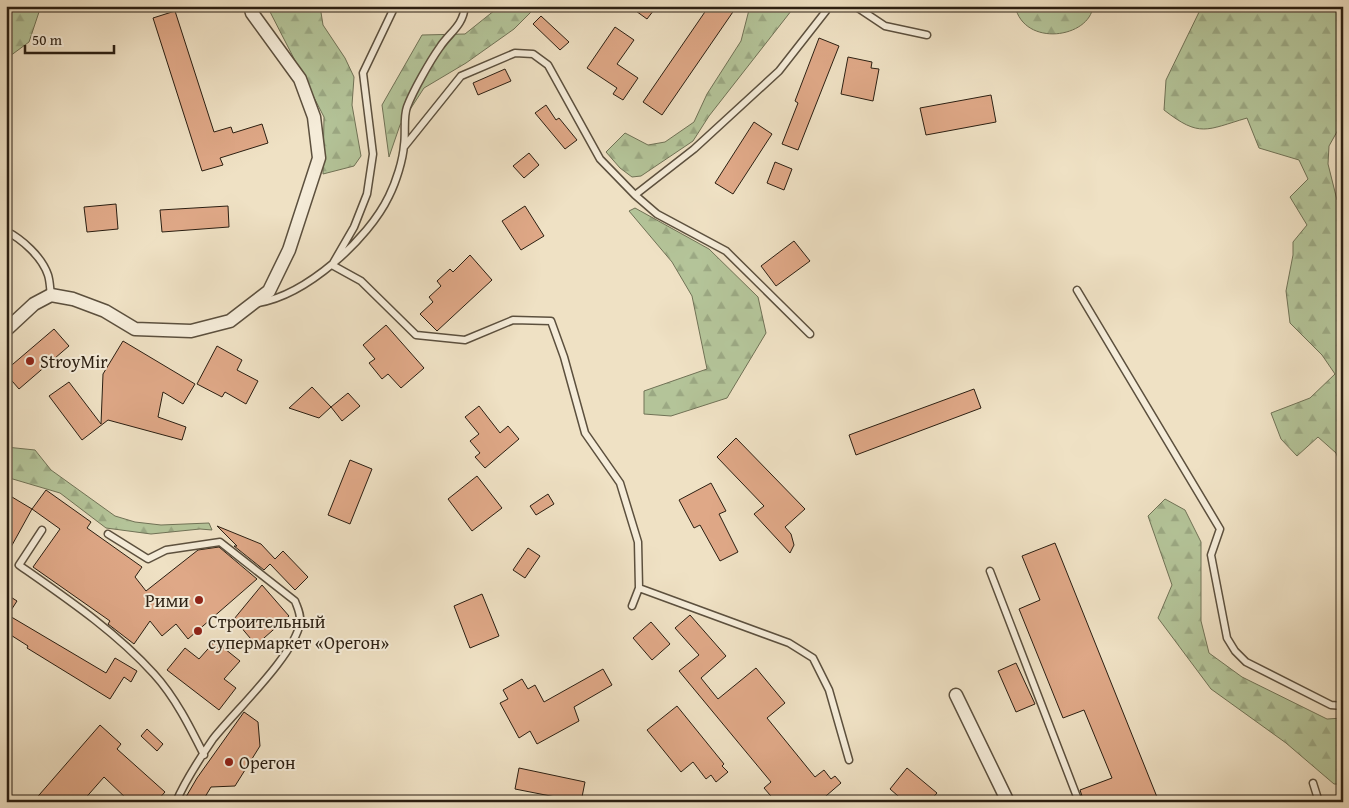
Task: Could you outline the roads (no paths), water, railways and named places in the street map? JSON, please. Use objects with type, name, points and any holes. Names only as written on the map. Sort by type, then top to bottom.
[{"type":"street","points":[[6,330],[34,304],[51,295],[72,299],[105,311],[135,330],[191,331],[230,321],[269,291],[290,250],[319,158],[314,117],[300,79],[252,13],[250,6]]},
{"type":"street","points":[[956,695],[1008,802]]},
{"type":"lane","points":[[332,265],[354,227],[367,194],[373,154],[363,72],[395,6]]},
{"type":"lane","points":[[252,304],[275,300],[304,286],[332,265],[368,227],[389,196],[404,148],[407,108],[440,47],[464,18],[465,6]]},
{"type":"lane","points":[[635,195],[694,149],[779,71],[826,11],[825,6]]},
{"type":"lane","points":[[855,6],[885,26],[927,35]]},
{"type":"lane","points":[[404,148],[461,76],[515,53],[533,54],[548,65],[600,159],[635,195],[657,214],[726,251],[810,334]]},
{"type":"lane","points":[[6,231],[17,236],[32,251],[48,274],[51,295]]},
{"type":"lane","points":[[332,265],[361,282],[416,335],[465,340],[513,320],[551,322],[564,357],[585,432],[620,483],[638,542],[639,588],[632,606]]},
{"type":"lane","points":[[1077,290],[1220,529],[1211,555],[1227,638],[1235,652],[1246,662],[1331,705],[1343,706]]},
{"type":"lane","points":[[42,530],[19,565],[92,617],[154,674],[189,723],[204,755]]},
{"type":"lane","points":[[108,534],[148,559],[166,550],[220,542],[295,601],[300,613],[300,624],[291,644],[267,677],[213,740],[176,802]]},
{"type":"lane","points":[[990,571],[1078,802]]},
{"type":"lane","points":[[639,588],[789,643],[813,658],[829,690],[849,760]]},
{"type":"lane","points":[[1313,784],[1318,802]]},
{"type":"place","name":"StroyMir","points":[[30,361]]},
{"type":"place","name":"Рими","points":[[199,600]]},
{"type":"place","name":"Строительный супермаркет «Орегон»","points":[[198,631]]},
{"type":"place","name":"Орегон","points":[[229,762]]}]
